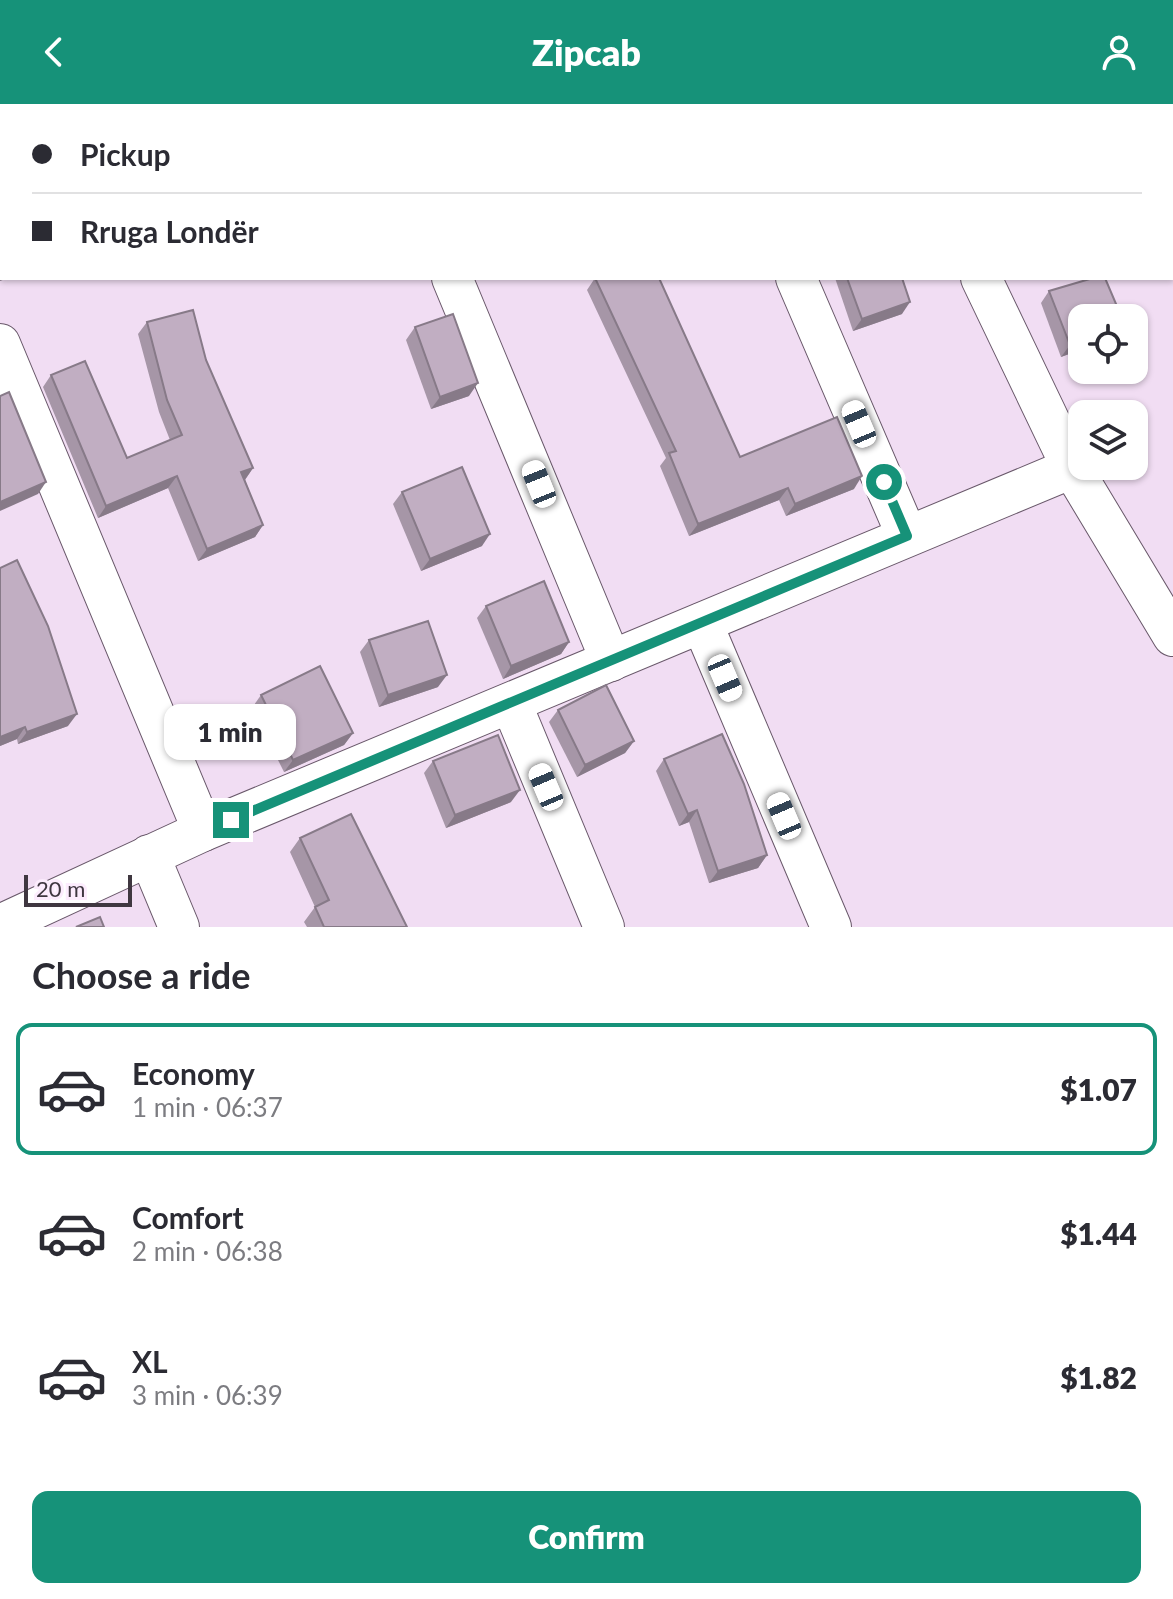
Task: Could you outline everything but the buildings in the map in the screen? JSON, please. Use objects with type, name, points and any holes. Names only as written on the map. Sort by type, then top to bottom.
[{"type":"street","points":[[453,280],[611,661]]},
{"type":"street","points":[[797,280],[907,536]]},
{"type":"street","points":[[982,280],[1068,460]]},
{"type":"street","points":[[0,344],[203,831]]},
{"type":"street","points":[[0,925],[203,831],[1068,470]]},
{"type":"street","points":[[1079,480],[1173,636]]},
{"type":"street","points":[[702,623],[831,927]]},
{"type":"street","points":[[511,703],[604,927]]},
{"type":"street","points":[[149,855],[179,927]]},
{"type":"route","points":[[231,820],[907,536],[884,482]]}]
